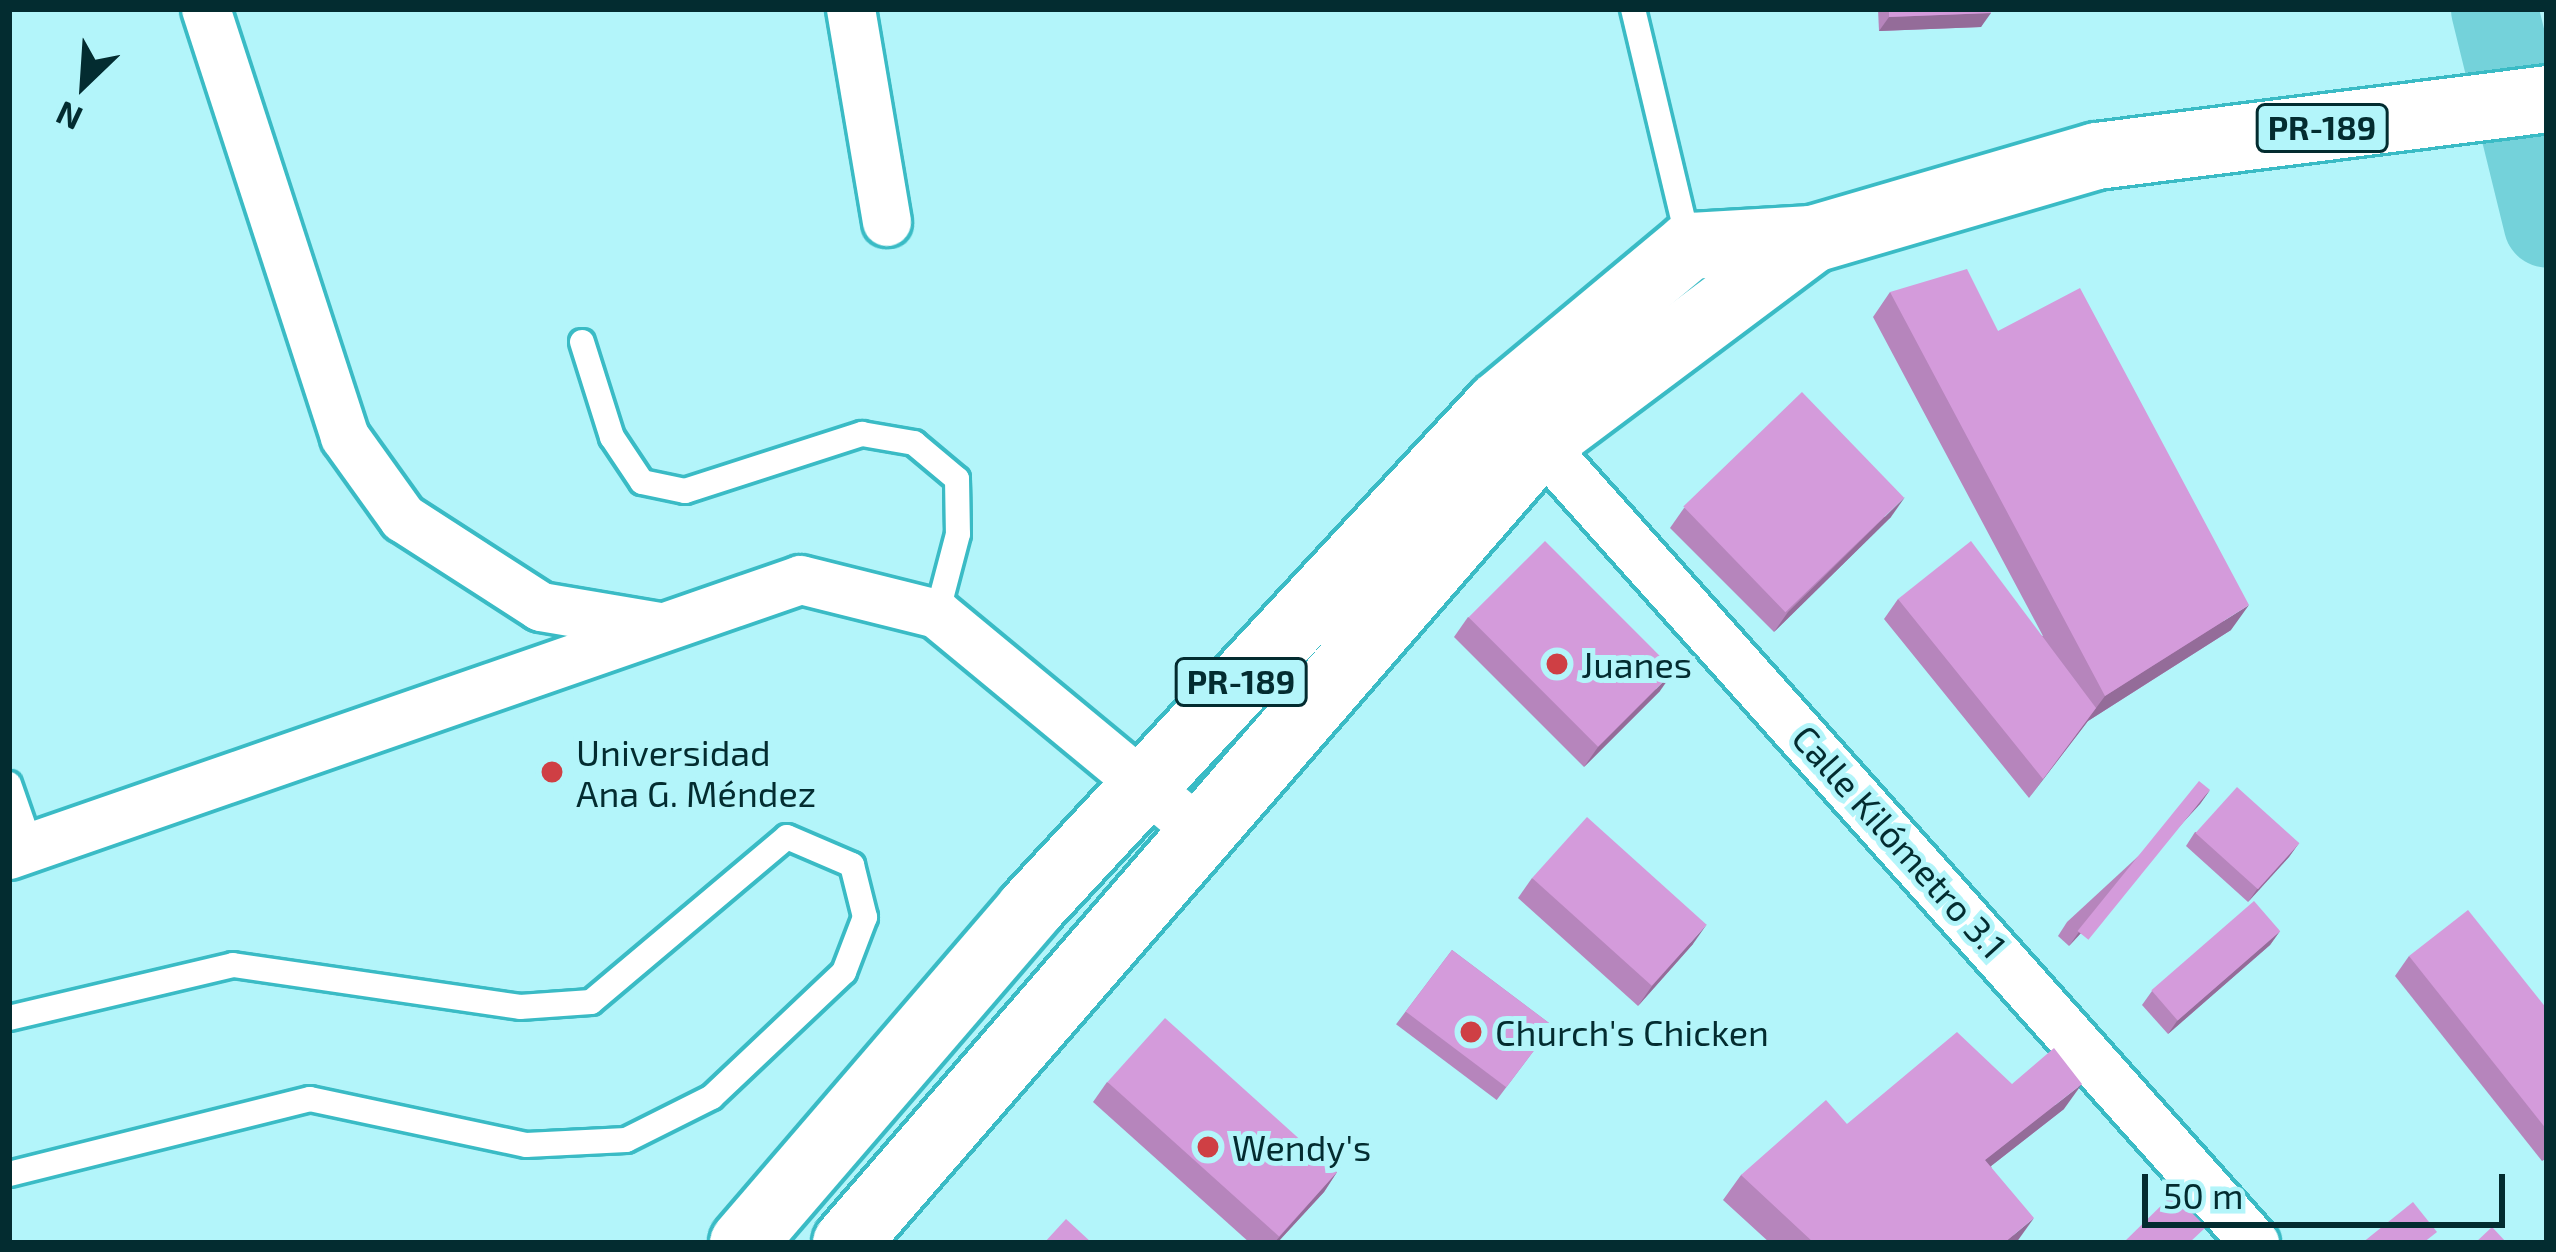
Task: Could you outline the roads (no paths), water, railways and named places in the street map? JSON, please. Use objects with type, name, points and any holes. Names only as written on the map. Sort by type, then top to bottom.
[{"type":"main road","name":"PR-189","points":[[743,1243],[1144,785],[1499,405],[1690,246],[1813,238],[2097,156],[2547,99]]},
{"type":"main road","name":"PR-189","points":[[846,1243],[1540,443],[1813,238]]},
{"type":"street","points":[[186,9],[215,63],[345,437],[403,518],[541,607],[663,628]]},
{"type":"street","points":[[206,9],[215,63]]},
{"type":"street","points":[[851,9],[887,222]]},
{"type":"street","name":"Calle Kilómetro 3.1","points":[[1540,443],[2255,1243]]},
{"type":"street","points":[[20,851],[801,580],[937,614],[1199,831]]},
{"type":"lane","points":[[1633,9],[1690,246]]},
{"type":"lane","points":[[582,342],[612,437],[642,482],[685,491],[862,434],[914,443],[957,479],[958,534],[937,614]]},
{"type":"lane","points":[[9,784],[20,851]]},
{"type":"lane","points":[[9,1018],[233,965],[520,1007],[591,1002],[787,837],[852,866],[865,917],[844,972],[712,1096],[626,1140],[526,1145],[310,1099],[9,1174]]},
{"type":"waterway","points":[[2494,9],[2547,224]]},
{"type":"place","name":"Juanes","points":[[1557,664]]},
{"type":"place","name":"Universidad Ana G. Méndez","points":[[552,772]]},
{"type":"place","name":"Church's Chicken","points":[[1471,1032]]},
{"type":"place","name":"Wendy's","points":[[1208,1147]]}]
